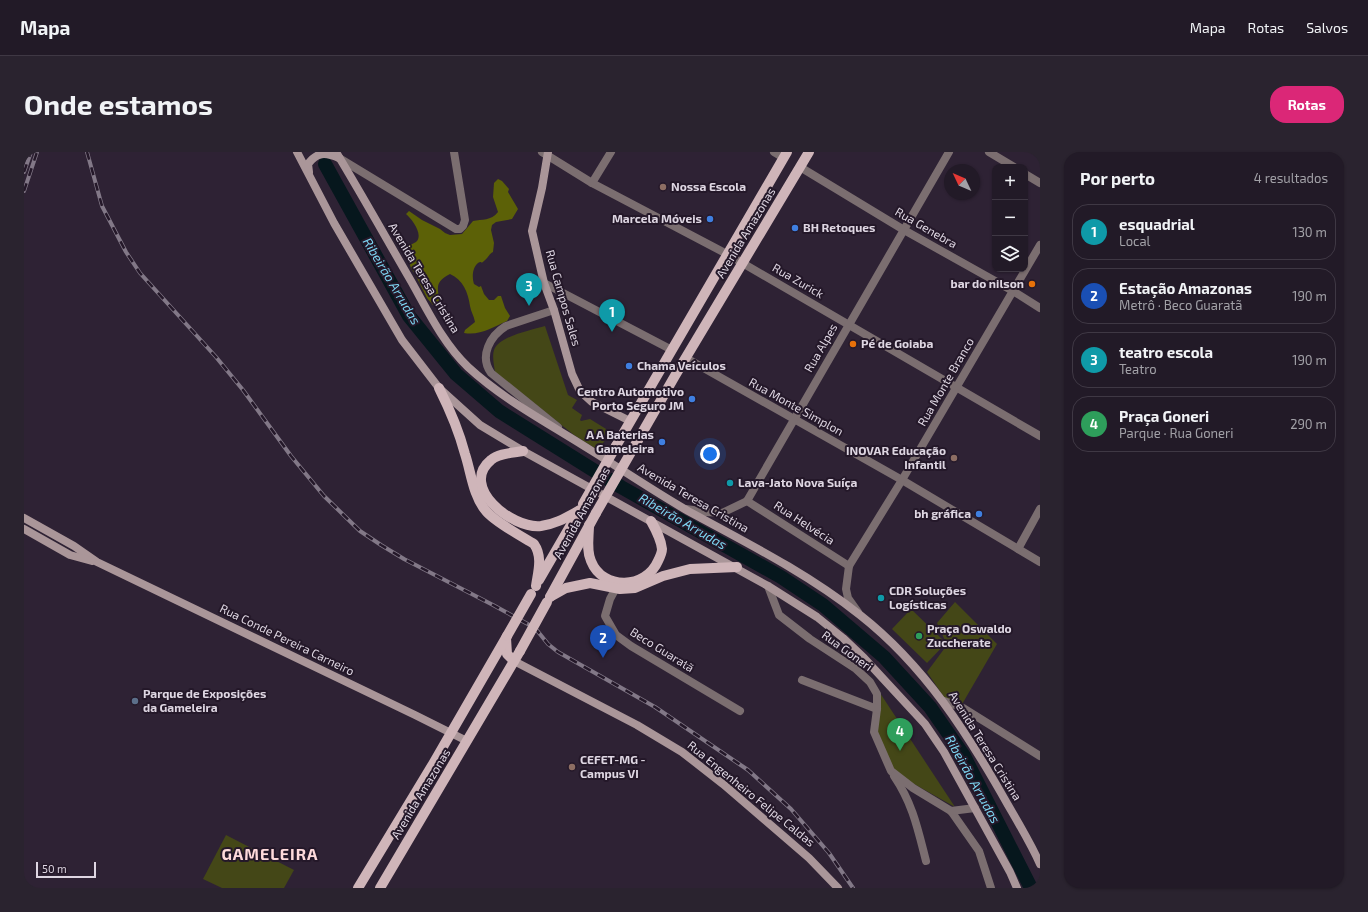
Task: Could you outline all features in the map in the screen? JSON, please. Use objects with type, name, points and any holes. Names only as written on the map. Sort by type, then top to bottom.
[{"type":"main road","points":[[297,152],[334,223],[402,340],[439,388],[480,425],[523,451],[768,586],[817,617],[843,638],[896,691],[925,724],[944,752],[1010,872],[1016,888]]},
{"type":"main road","name":"Avenida Amazonas","points":[[380,888],[520,651],[589,525],[638,440],[809,152]]},
{"type":"main road","points":[[310,176],[308,164],[312,157],[319,153],[337,155]]},
{"type":"main road","name":"Rua Campos Sales","points":[[546,153],[542,188],[532,231],[544,283],[554,310],[572,374],[580,390],[592,402],[630,421]]},
{"type":"main road","name":"Avenida Teresa Cristina","points":[[337,155],[427,312],[447,342],[462,360],[485,381],[516,404],[654,491],[785,564],[861,615],[924,677],[944,701],[992,776],[1039,861]]},
{"type":"main road","name":"Avenida Amazonas","points":[[358,888],[507,637],[630,421],[785,155]]},
{"type":"main road","points":[[439,388],[453,416],[466,455],[472,482],[486,511],[534,544],[538,550],[540,560],[534,590]]},
{"type":"main road","points":[[523,451],[500,455],[490,460],[483,470],[482,479],[485,492],[489,501],[495,507],[514,520],[539,526],[560,522],[582,507]]},
{"type":"main road","name":"Rua Conde Pereira Carneiro","points":[[24,518],[74,546],[97,562],[466,741]]},
{"type":"main road","points":[[589,525],[588,550],[591,561],[598,573],[608,580],[623,583],[635,581],[649,575],[657,563],[662,551],[660,539],[651,521]]},
{"type":"main road","name":"Rua Conde Pereira Carneiro","points":[[24,529],[70,555],[97,562]]},
{"type":"main road","points":[[548,600],[566,588],[590,584],[620,589],[635,588],[663,576],[690,569],[737,568]]},
{"type":"main road","points":[[507,637],[507,654],[514,661]]},
{"type":"main road","name":"Rua Engenheiro Felipe Caldas","points":[[514,661],[637,725],[682,752],[809,858],[838,888]]},
{"type":"street","points":[[337,155],[456,229],[460,229],[463,226],[464,220],[463,206],[454,152]]},
{"type":"street","points":[[592,183],[610,152]]},
{"type":"street","points":[[774,152],[785,155]]},
{"type":"street","name":"Rua Alpes","points":[[747,501],[793,419],[949,152]]},
{"type":"street","points":[[989,152],[1009,164]]},
{"type":"street","name":"Rua Zurick","points":[[546,153],[592,183],[743,263],[1040,436]]},
{"type":"street","name":"Rua Genebra","points":[[800,167],[904,230],[1013,291],[1040,308]]},
{"type":"street","points":[[1028,176],[1040,184]]},
{"type":"street","name":"Rua Monte Branco","points":[[861,615],[848,598],[846,589],[849,566],[958,387],[1040,245]]},
{"type":"street","points":[[544,283],[672,350]]},
{"type":"street","points":[[554,310],[506,326],[499,330],[489,343],[486,355],[487,368],[491,373],[574,440]]},
{"type":"street","name":"Rua Monte Simplon","points":[[686,358],[902,480],[1040,562]]},
{"type":"street","points":[[685,509],[722,513],[747,501]]},
{"type":"street","name":"Rua Helvécia","points":[[747,501],[849,566]]},
{"type":"street","points":[[1018,548],[1040,510]]},
{"type":"street","name":"Rua Goneri","points":[[768,586],[779,616],[810,639],[856,669],[870,682],[877,694],[874,732],[891,771],[913,788],[951,811],[979,851],[991,888]]},
{"type":"street","name":"Beco Guaratã","points":[[616,588],[610,599],[606,616],[616,635],[631,646],[740,711]]},
{"type":"street","points":[[802,680],[877,709]]},
{"type":"street","points":[[944,701],[963,708],[1040,756]]},
{"type":"street","points":[[891,771],[903,789],[911,806],[926,861]]},
{"type":"street","points":[[951,811],[975,808]]},
{"type":"green space","points":[[545,326],[568,395],[577,400],[572,408],[582,415],[581,421],[590,419],[611,432],[598,450],[574,435],[495,372],[493,355],[497,345],[516,334]]},
{"type":"green space","name":"Praça Oswaldo Zuccherate","points":[[955,602],[997,644],[961,706],[946,700],[927,672],[947,645],[937,623]]},
{"type":"green space","name":"Praça Oswaldo Zuccherate","points":[[911,609],[946,643],[927,663],[892,629]]},
{"type":"green space","points":[[880,693],[955,807],[891,771],[874,732]]},
{"type":"green space","points":[[226,835],[294,870],[284,888],[222,888],[203,879]]},
{"type":"shaded area","points":[[498,179],[502,181],[509,189],[508,192],[518,209],[512,219],[496,222],[492,225],[491,230],[494,243],[493,252],[482,263],[480,262],[476,265],[473,273],[473,279],[474,284],[479,287],[481,286],[484,294],[489,300],[494,300],[498,296],[501,296],[505,308],[510,316],[507,321],[481,332],[470,334],[464,333],[465,330],[475,322],[464,287],[462,283],[450,274],[439,282],[438,292],[440,302],[437,305],[433,305],[427,298],[402,250],[416,242],[419,235],[414,223],[406,214],[409,211],[450,235],[462,234],[473,221],[492,217],[498,212],[493,197],[494,183]]},
{"type":"waterway","name":"Ribeirão Arrudas","points":[[325,164],[409,316],[456,374],[499,411],[590,468],[781,577],[823,605],[884,657],[930,707],[964,756],[1031,888]]},
{"type":"railway","points":[[24,172],[31,152]]},
{"type":"railway","points":[[24,191],[37,152]]},
{"type":"railway","points":[[87,152],[102,206],[126,252],[140,273],[216,357],[243,390],[291,456],[324,496],[360,531],[404,559],[535,628],[548,644],[558,652],[655,707],[748,770],[791,809],[829,853],[853,888]]},
{"type":"place","name":"Nossa Escola","points":[[663,187]]},
{"type":"place","name":"Marcela Móveis","points":[[710,219]]},
{"type":"place","name":"BH Retoques","points":[[795,228]]},
{"type":"place","name":"bar do nilson","points":[[1032,284]]},
{"type":"place","name":"teatro escola","points":[[529,306]]},
{"type":"place","name":"esquadrial","points":[[612,332]]},
{"type":"place","name":"Pé de Goiaba","points":[[853,344]]},
{"type":"place","name":"Chama Veículos","points":[[629,366]]},
{"type":"place","name":"Centro Automotivo Porto Seguro JM","points":[[692,399]]},
{"type":"place","name":"A A Baterias Gameleira","points":[[662,442]]},
{"type":"place","name":"INOVAR Educação Infantil","points":[[954,458]]},
{"type":"place","name":"Lava-Jato Nova Suíça","points":[[730,483]]},
{"type":"place","name":"bh gráfica","points":[[979,514]]},
{"type":"place","name":"CDR Soluções Logísticas","points":[[881,598]]},
{"type":"place","name":"Praça Oswaldo Zuccherate","points":[[919,636]]},
{"type":"place","name":"Estação Amazonas","points":[[603,658]]},
{"type":"place","name":"Parque de Exposições da Gameleira","points":[[135,701]]},
{"type":"place","name":"Praça Goneri","points":[[900,751]]},
{"type":"place","name":"CEFET-MG - Campus VI","points":[[572,767]]},
{"type":"district","name":"GAMELEIRA","points":[[270,854]]}]
